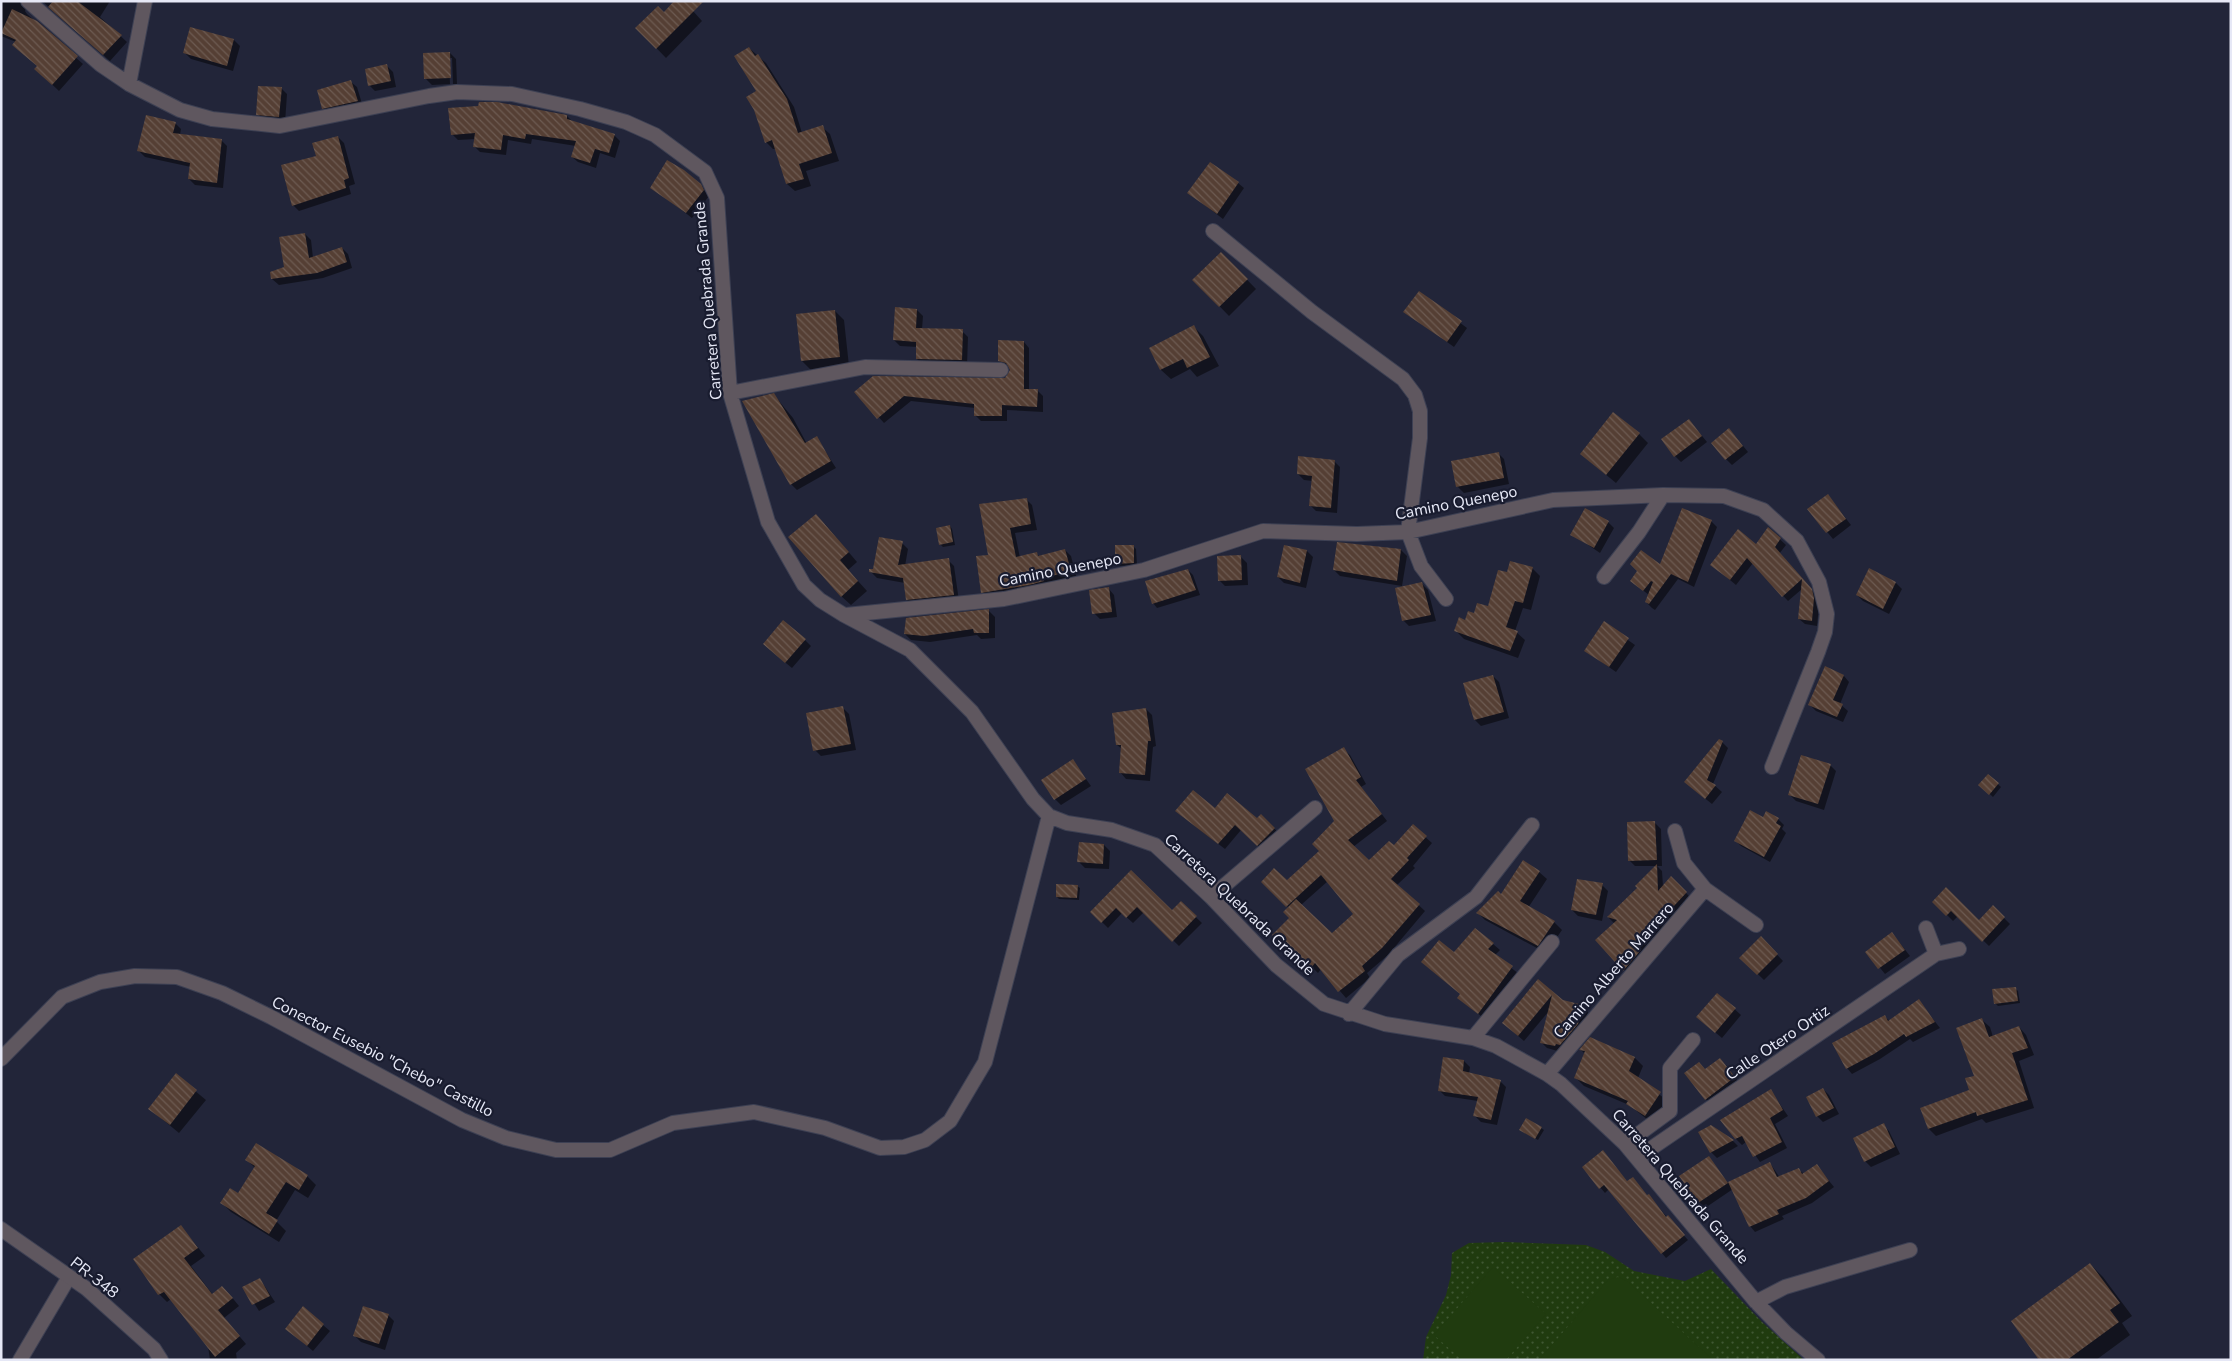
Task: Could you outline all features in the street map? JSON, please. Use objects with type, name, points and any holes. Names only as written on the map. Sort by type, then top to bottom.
[{"type":"street","name":"Carretera Quebrada Grande","points":[[28,1],[101,65],[130,84],[180,110],[212,119],[280,126],[457,92],[512,94],[580,109],[626,122],[655,135],[705,172],[717,198],[730,393],[768,522],[804,585],[820,600],[844,615],[910,650],[972,712],[1033,799],[1049,816],[1068,823],[1112,830],[1155,845],[1211,897],[1297,984],[1324,1004],[1349,1014],[1385,1024],[1473,1038],[1496,1046],[1547,1074],[1594,1113],[1624,1144],[1756,1302],[1786,1333],[1818,1360]]},
{"type":"street","points":[[130,84],[145,1]]},
{"type":"street","points":[[1213,232],[1312,312],[1403,379],[1415,395],[1420,411],[1420,438],[1408,532],[1421,566],[1446,599]]},
{"type":"street","points":[[730,393],[865,367],[1001,370]]},
{"type":"street","points":[[1604,577],[1639,532],[1663,495]]},
{"type":"street","name":"Camino Quenepo","points":[[844,615],[1004,599],[1144,570],[1263,532],[1357,534],[1408,532],[1553,500],[1663,495],[1724,496],[1763,510],[1797,541],[1818,582],[1827,614],[1825,632],[1772,767]]},
{"type":"street","points":[[1211,897],[1315,808]]},
{"type":"street","name":"Conector Eusebio \"Chebo\" Castillo","points":[[1,1059],[62,997],[100,982],[126,977],[177,977],[222,993],[270,1017],[462,1120],[506,1138],[556,1150],[610,1150],[673,1123],[754,1112],[825,1128],[880,1148],[904,1147],[925,1140],[950,1120],[985,1062],[1049,816]]},
{"type":"street","points":[[1349,1014],[1398,955],[1476,897],[1532,825]]},
{"type":"street","points":[[1675,831],[1684,863],[1705,889],[1756,925]]},
{"type":"street","name":"Camino Alberto Marrero","points":[[1547,1074],[1705,889]]},
{"type":"street","points":[[1926,928],[1936,954],[1959,949]]},
{"type":"street","points":[[1473,1038],[1552,942]]},
{"type":"street","name":"Calle Otero Ortiz","points":[[1637,1158],[1936,954]]},
{"type":"street","points":[[1624,1144],[1670,1111],[1670,1068],[1693,1040]]},
{"type":"street","name":"PR-348","points":[[1,1229],[93,1295],[154,1349],[161,1360]]},
{"type":"street","points":[[1756,1302],[1785,1287],[1910,1250]]},
{"type":"street","points":[[20,1360],[68,1277]]},
{"type":"green space","points":[[1505,1242],[1586,1245],[1605,1252],[1634,1271],[1685,1281],[1711,1269],[1762,1322],[1804,1360],[1423,1360],[1426,1337],[1446,1295],[1451,1275],[1452,1253],[1469,1243]]},
{"type":"green space","points":[[1493,1267],[1546,1314],[1506,1360],[1462,1360],[1434,1335]]},
{"type":"green space","points":[[1618,1277],[1627,1281],[1713,1360],[1539,1360],[1608,1280]]},
{"type":"building","points":[[53,1],[77,1],[122,35],[103,55],[48,7]]},
{"type":"building","points":[[674,1],[704,1],[656,49],[635,28],[658,6],[664,12]]},
{"type":"building","points":[[12,9],[37,21],[78,56],[52,85],[34,69],[37,66],[12,45],[16,40],[1,33]]},
{"type":"building","points":[[190,27],[234,39],[227,66],[183,53]]},
{"type":"building","points":[[749,47],[755,56],[758,54],[787,99],[798,133],[823,125],[832,153],[799,164],[804,179],[786,184],[772,140],[765,143],[754,110],[746,97],[756,91],[734,56]]},
{"type":"building","points":[[450,52],[451,78],[424,79],[423,53]]},
{"type":"building","points":[[387,64],[391,81],[368,86],[365,69]]},
{"type":"building","points":[[351,80],[358,101],[322,109],[317,90]]},
{"type":"building","points":[[258,86],[282,87],[279,117],[256,115]]},
{"type":"building","points":[[479,102],[497,102],[567,115],[567,119],[615,134],[609,153],[595,149],[590,163],[571,157],[576,141],[526,134],[525,139],[503,135],[501,150],[473,147],[475,133],[451,135],[448,108],[478,106]]},
{"type":"building","points":[[146,115],[176,122],[173,133],[222,139],[217,183],[188,179],[190,163],[137,151]]},
{"type":"building","points":[[338,136],[349,178],[344,180],[346,188],[292,206],[281,165],[316,156],[312,143]]},
{"type":"building","points":[[667,160],[684,170],[701,184],[704,190],[686,213],[650,188]]},
{"type":"building","points":[[1210,162],[1239,182],[1217,214],[1187,193]]},
{"type":"building","points":[[305,233],[309,258],[342,247],[347,262],[317,273],[271,279],[270,272],[284,267],[279,237]]},
{"type":"building","points":[[1221,252],[1248,279],[1219,307],[1192,280]]},
{"type":"building","points":[[1419,291],[1462,321],[1447,342],[1403,312]]},
{"type":"building","points":[[895,307],[917,309],[916,328],[963,329],[962,360],[916,359],[916,342],[893,340]]},
{"type":"building","points":[[835,310],[840,357],[801,361],[796,314]]},
{"type":"building","points":[[1194,325],[1210,357],[1187,368],[1183,359],[1160,370],[1149,348]]},
{"type":"building","points":[[998,340],[1024,341],[1024,389],[1038,389],[1037,407],[1002,405],[1002,416],[974,416],[974,404],[904,396],[877,419],[854,392],[873,376],[1005,378],[1010,370],[1006,363],[998,361]]},
{"type":"building","points":[[774,393],[805,443],[817,436],[831,461],[790,485],[742,401]]},
{"type":"building","points":[[1613,412],[1640,433],[1606,475],[1580,454]]},
{"type":"building","points":[[1689,419],[1702,436],[1674,457],[1661,439]]},
{"type":"building","points":[[1729,428],[1743,446],[1725,460],[1711,443]]},
{"type":"building","points":[[1499,452],[1504,478],[1456,487],[1451,461]]},
{"type":"building","points":[[1298,456],[1335,460],[1331,508],[1309,506],[1312,476],[1297,474]]},
{"type":"building","points":[[1828,494],[1846,519],[1826,533],[1807,509]]},
{"type":"building","points":[[1027,498],[1031,524],[1010,528],[1016,557],[1037,552],[1038,556],[1065,549],[1071,571],[1044,578],[1044,581],[1029,585],[981,593],[976,556],[988,555],[979,504]]},
{"type":"building","points":[[1585,508],[1609,521],[1594,548],[1570,535]]},
{"type":"building","points":[[1682,508],[1712,520],[1688,582],[1671,574],[1649,604],[1645,602],[1653,582],[1651,581],[1643,591],[1630,581],[1637,571],[1630,564],[1641,550],[1660,564]]},
{"type":"building","points":[[816,514],[849,552],[840,560],[858,581],[841,597],[788,537]]},
{"type":"building","points":[[950,525],[953,542],[939,545],[936,528]]},
{"type":"building","points":[[1768,527],[1781,538],[1775,547],[1812,589],[1814,598],[1812,621],[1798,619],[1802,579],[1782,597],[1747,558],[1730,580],[1710,565],[1738,529],[1756,544]]},
{"type":"building","points":[[879,537],[903,541],[898,565],[949,558],[954,595],[906,600],[903,578],[869,572],[869,569],[873,569]]},
{"type":"building","points":[[1337,542],[1401,549],[1397,581],[1333,570]]},
{"type":"building","points":[[1115,545],[1134,545],[1134,563],[1115,564]]},
{"type":"building","points":[[1284,545],[1307,550],[1300,583],[1277,577]]},
{"type":"building","points":[[1241,555],[1242,580],[1218,581],[1217,556]]},
{"type":"building","points":[[1510,561],[1533,567],[1523,603],[1515,601],[1506,627],[1518,631],[1510,651],[1454,631],[1459,617],[1465,620],[1468,611],[1474,613],[1477,603],[1488,606],[1498,570],[1507,572]]},
{"type":"building","points":[[1869,568],[1896,582],[1883,609],[1856,595]]},
{"type":"building","points":[[1188,569],[1196,590],[1152,604],[1145,581]]},
{"type":"building","points":[[1422,582],[1431,615],[1402,621],[1395,588]]},
{"type":"building","points":[[1109,587],[1112,612],[1092,614],[1089,590]]},
{"type":"building","points":[[989,609],[989,633],[974,633],[973,629],[924,636],[904,634],[906,618]]},
{"type":"building","points":[[783,620],[806,639],[785,663],[763,644]]},
{"type":"building","points":[[1604,621],[1629,638],[1609,667],[1584,651]]},
{"type":"building","points":[[1825,666],[1844,675],[1833,700],[1843,704],[1837,717],[1808,705]]},
{"type":"building","points":[[1493,675],[1504,712],[1474,720],[1463,683]]},
{"type":"building","points":[[843,706],[851,744],[813,751],[806,713]]},
{"type":"building","points":[[1146,708],[1151,741],[1148,741],[1145,775],[1119,773],[1121,745],[1116,745],[1112,713]]},
{"type":"building","points":[[1719,739],[1723,741],[1707,780],[1716,785],[1705,799],[1684,782]]},
{"type":"building","points":[[1344,747],[1361,777],[1356,780],[1382,814],[1348,840],[1369,860],[1389,841],[1394,845],[1413,824],[1427,836],[1407,858],[1409,860],[1391,879],[1420,904],[1382,948],[1362,966],[1365,971],[1338,992],[1315,963],[1311,968],[1286,944],[1283,946],[1272,935],[1289,918],[1283,912],[1296,899],[1332,933],[1353,914],[1321,875],[1286,907],[1261,882],[1274,868],[1287,880],[1319,851],[1312,844],[1334,821],[1305,769]]},
{"type":"building","points":[[1801,755],[1831,764],[1818,804],[1788,795]]},
{"type":"building","points":[[1073,759],[1086,779],[1054,800],[1041,780]]},
{"type":"building","points":[[1988,774],[1999,783],[1989,795],[1978,785]]},
{"type":"building","points":[[1193,790],[1215,808],[1227,793],[1257,818],[1261,814],[1275,828],[1257,846],[1235,825],[1218,844],[1175,811]]},
{"type":"building","points":[[1750,810],[1763,817],[1766,811],[1779,818],[1776,823],[1781,826],[1764,857],[1734,841]]},
{"type":"building","points":[[1655,821],[1657,860],[1628,861],[1627,822]]},
{"type":"building","points":[[1079,842],[1104,844],[1103,864],[1077,862]]},
{"type":"building","points":[[1523,860],[1540,871],[1520,901],[1555,921],[1538,946],[1476,913],[1498,891],[1501,894]]},
{"type":"building","points":[[1657,864],[1658,891],[1671,876],[1687,892],[1660,921],[1662,923],[1638,947],[1641,950],[1623,971],[1595,940],[1617,920],[1607,917],[1637,888],[1635,886]]},
{"type":"building","points":[[1131,870],[1172,910],[1181,901],[1197,916],[1172,942],[1137,907],[1126,918],[1116,908],[1101,923],[1090,912]]},
{"type":"building","points":[[1577,879],[1603,883],[1596,915],[1571,910]]},
{"type":"building","points":[[1056,884],[1078,885],[1077,898],[1056,897]]},
{"type":"building","points":[[1946,887],[1979,920],[1993,905],[2005,917],[1982,942],[1951,911],[1946,916],[1932,902]]},
{"type":"building","points":[[1475,928],[1494,943],[1488,949],[1513,966],[1478,1014],[1457,998],[1460,994],[1421,962],[1439,940],[1454,952]]},
{"type":"building","points":[[1892,932],[1905,950],[1878,969],[1865,952]]},
{"type":"building","points":[[1761,936],[1778,954],[1757,975],[1739,958]]},
{"type":"building","points":[[1538,979],[1563,1000],[1583,1005],[1578,1024],[1560,1045],[1540,1043],[1552,995],[1518,1036],[1502,1023]]},
{"type":"building","points":[[2016,987],[2018,1001],[1994,1004],[1992,989]]},
{"type":"building","points":[[1717,993],[1736,1008],[1715,1033],[1696,1017]]},
{"type":"building","points":[[1919,999],[1935,1022],[1906,1037],[1904,1034],[1874,1054],[1846,1069],[1832,1043],[1885,1015],[1888,1021]]},
{"type":"building","points":[[1982,1018],[1989,1037],[2019,1026],[2028,1048],[2012,1053],[2028,1100],[1977,1116],[1976,1112],[1928,1129],[1920,1108],[1969,1090],[1965,1078],[1974,1076],[1956,1028]]},
{"type":"building","points":[[1590,1037],[1635,1057],[1629,1071],[1661,1092],[1645,1116],[1626,1104],[1628,1101],[1574,1078],[1585,1051],[1579,1050]]},
{"type":"building","points":[[1443,1057],[1464,1060],[1463,1071],[1501,1080],[1491,1120],[1473,1116],[1478,1097],[1438,1091]]},
{"type":"building","points":[[1720,1058],[1735,1077],[1705,1100],[1684,1073],[1699,1062],[1705,1069]]},
{"type":"building","points":[[176,1073],[197,1090],[170,1125],[148,1109]]},
{"type":"building","points":[[1823,1088],[1834,1108],[1816,1117],[1806,1097]]},
{"type":"building","points":[[1771,1089],[1783,1110],[1770,1118],[1782,1142],[1753,1157],[1742,1136],[1735,1139],[1720,1120]]},
{"type":"building","points":[[1526,1118],[1542,1127],[1535,1139],[1519,1130]]},
{"type":"building","points":[[1884,1123],[1895,1147],[1864,1162],[1853,1138]]},
{"type":"building","points":[[1711,1125],[1734,1140],[1710,1153],[1698,1132]]},
{"type":"building","points":[[256,1143],[308,1175],[299,1190],[286,1182],[266,1213],[278,1220],[269,1234],[220,1203],[230,1188],[238,1193],[255,1166],[245,1160]]},
{"type":"building","points":[[1603,1150],[1627,1181],[1633,1177],[1647,1195],[1649,1194],[1666,1217],[1668,1215],[1685,1235],[1661,1254],[1604,1185],[1599,1189],[1582,1167]]},
{"type":"building","points":[[1709,1156],[1728,1183],[1698,1203],[1679,1176]]},
{"type":"building","points":[[1770,1162],[1777,1177],[1799,1168],[1802,1174],[1817,1164],[1829,1181],[1806,1198],[1777,1210],[1779,1214],[1749,1227],[1728,1182]]},
{"type":"building","points":[[181,1225],[198,1248],[184,1258],[212,1294],[222,1286],[233,1298],[218,1310],[240,1336],[215,1357],[164,1292],[158,1295],[133,1259]]},
{"type":"building","points":[[2090,1263],[2120,1303],[2110,1310],[2119,1322],[2067,1360],[2039,1360],[2011,1321]]},
{"type":"building","points":[[260,1278],[270,1296],[252,1305],[242,1287]]},
{"type":"building","points":[[303,1306],[324,1324],[307,1346],[285,1329]]},
{"type":"building","points":[[363,1306],[389,1314],[379,1344],[353,1336]]}]
